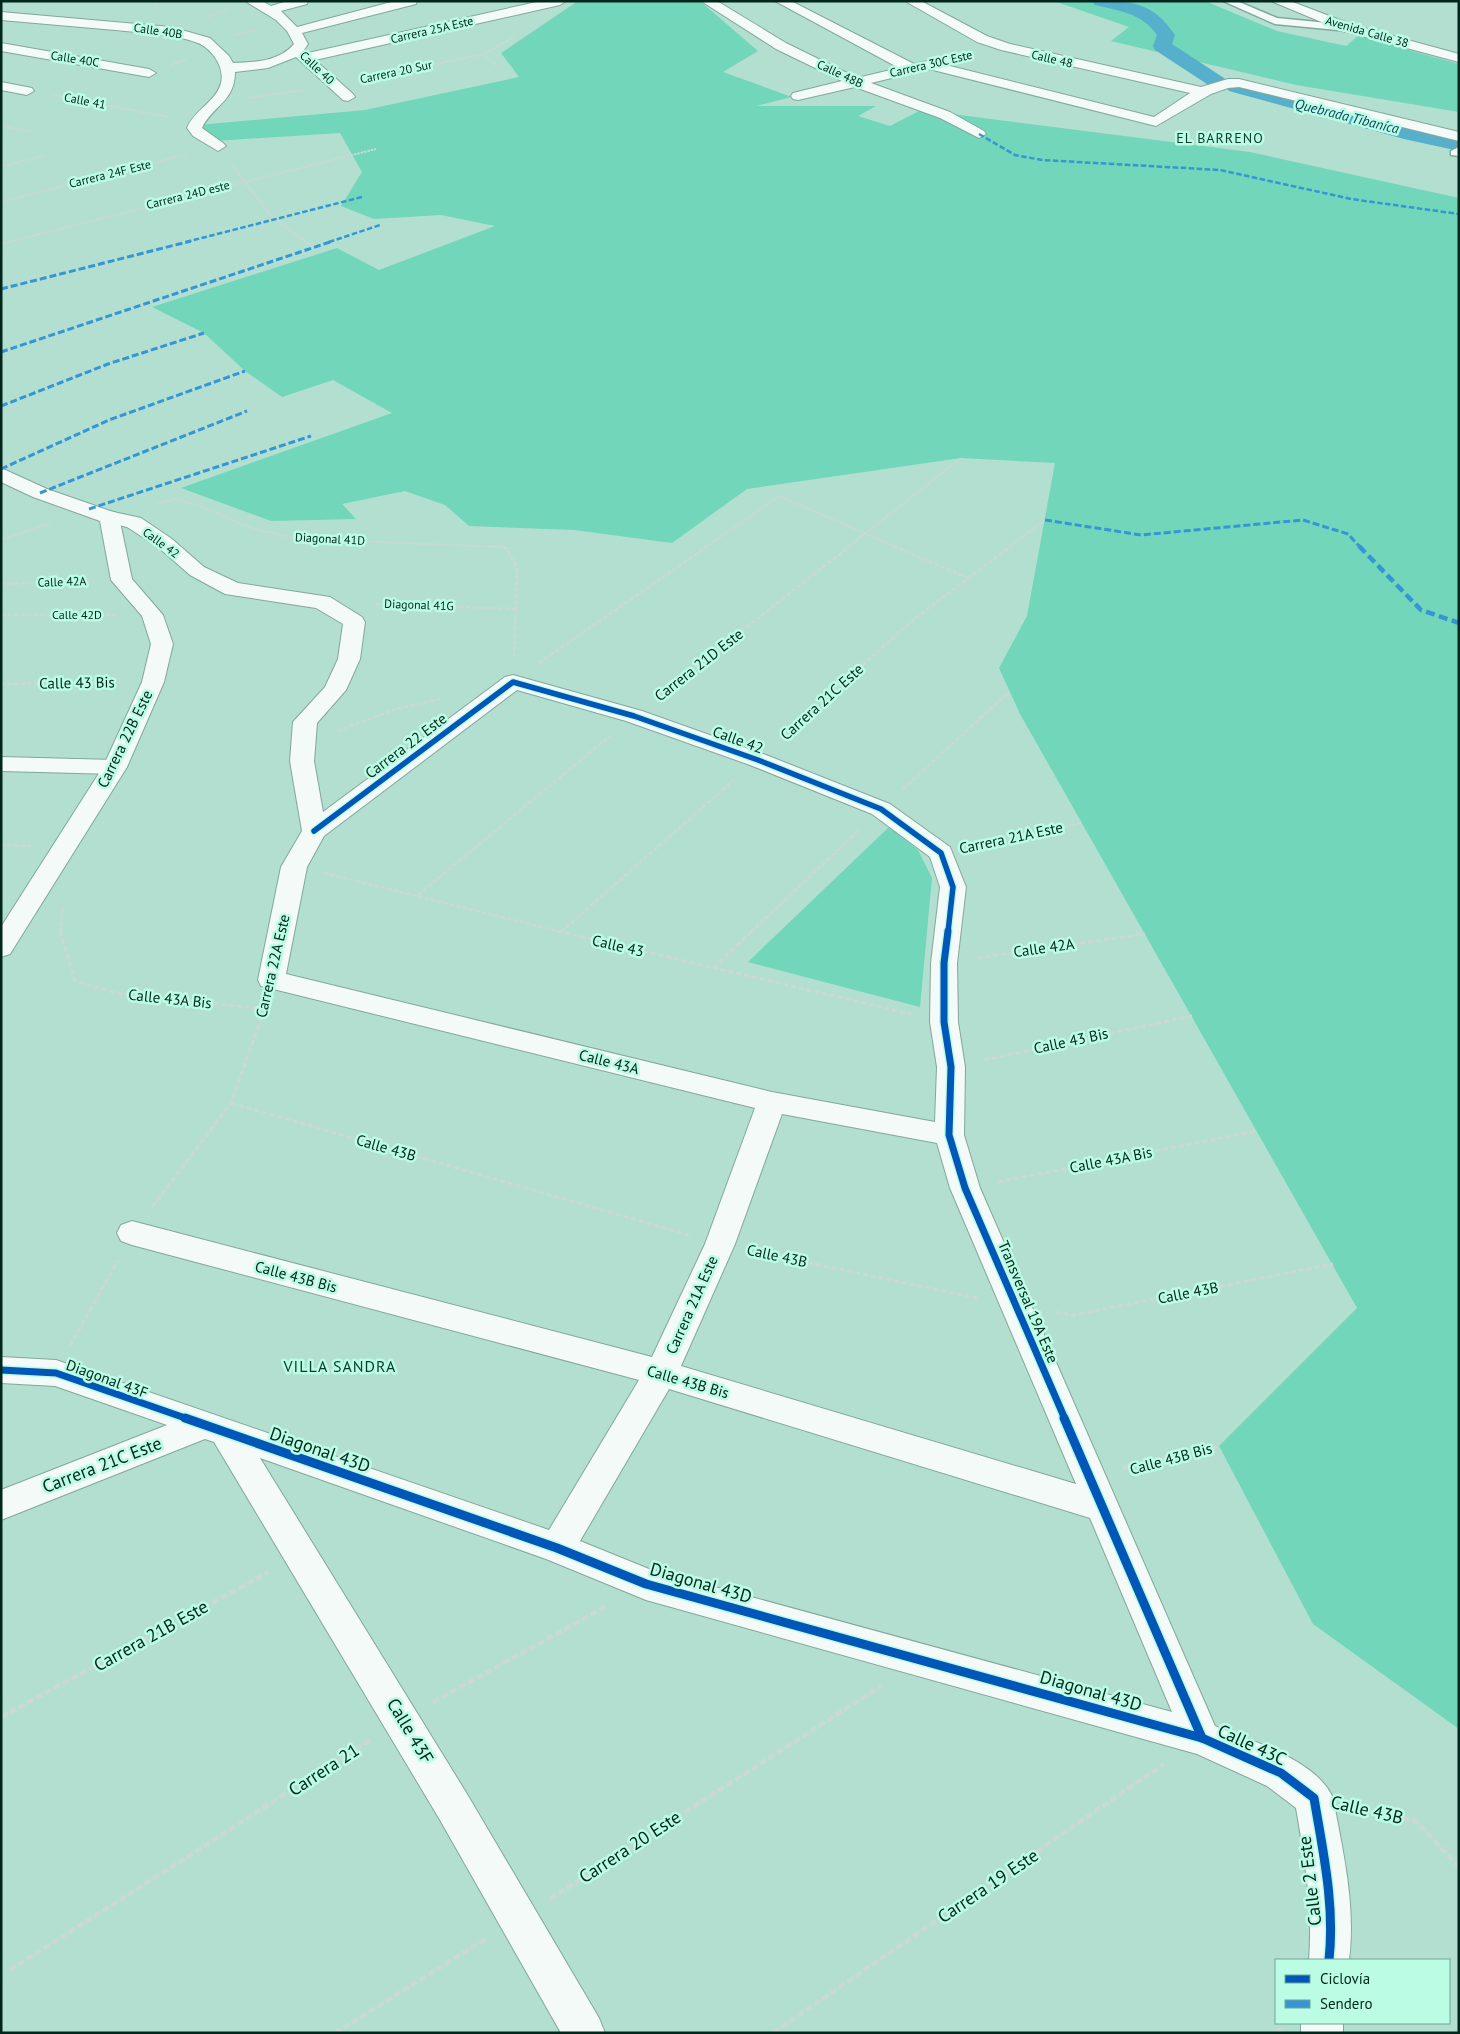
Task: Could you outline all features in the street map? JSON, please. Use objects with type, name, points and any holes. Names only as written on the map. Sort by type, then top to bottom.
[{"type":"street","points":[[251,1],[271,10],[292,27],[410,1]]},
{"type":"street","points":[[271,10],[302,1]]},
{"type":"street","name":"Carrera 25A Este","points":[[228,68],[270,63],[560,1]]},
{"type":"street","name":"Calle 48B","points":[[707,1],[781,46],[854,82],[945,115],[979,134]]},
{"type":"street","points":[[781,1],[912,69]]},
{"type":"street","name":"Calle 48","points":[[911,1],[982,39],[1006,47],[1203,92]]},
{"type":"street","name":"Avenida Calle 38","points":[[1277,1],[1348,28],[1459,58]]},
{"type":"street","name":"Calle 40B","points":[[1,16],[163,30],[210,45]]},
{"type":"street","name":"Calle 40","points":[[292,27],[301,44],[301,55],[348,97]]},
{"type":"street","points":[[210,45],[224,59],[228,68],[228,83],[218,101],[196,123],[194,128],[198,133],[218,146]]},
{"type":"street","name":"Calle 40C","points":[[1,47],[149,73]]},
{"type":"street","name":"Carrera 30C Este","points":[[977,54],[1006,47]]},
{"type":"street","name":"Carrera 30C Este","points":[[818,105],[798,96],[957,58]]},
{"type":"street","points":[[928,65],[1156,122],[1203,92],[1224,84],[1246,84],[1459,137]]},
{"type":"street","points":[[1,86],[27,90]]},
{"type":"street","name":"Calle 42","points":[[1,474],[40,493],[99,513],[134,522],[165,543],[197,570],[233,589],[322,602]]},
{"type":"street","name":"Carrera 22B Este","points":[[1,948],[115,767],[153,682],[162,644],[152,615],[122,580],[99,513]]},
{"type":"street","points":[[314,831],[302,761],[305,722],[335,690],[349,659],[354,622],[322,602]]},
{"type":"street","name":"Calle 42","points":[[513,682],[634,716],[758,760],[881,809],[941,853]]},
{"type":"street","name":"Carrera 22 Este","points":[[314,831],[513,682]]},
{"type":"street","points":[[1,764],[115,767]]},
{"type":"street","name":"Carrera 22A Este","points":[[271,980],[294,867],[314,831]]},
{"type":"street","name":"Transversal 19A Este","points":[[941,853],[953,887],[944,962],[944,1022],[951,1066],[949,1135],[965,1188],[1202,1738]]},
{"type":"street","name":"Calle 43A","points":[[271,980],[772,1102],[949,1135]]},
{"type":"street","name":"Carrera 21A Este","points":[[557,1548],[661,1373],[720,1244],[772,1102]]},
{"type":"street","name":"Calle 43B Bis","points":[[132,1233],[661,1373],[1102,1507]]},
{"type":"street","name":"Diagonal 43F","points":[[1,1370],[56,1373],[215,1430]]},
{"type":"street","name":"Diagonal 43D","points":[[215,1430],[557,1548],[646,1584],[923,1659],[1202,1738]]},
{"type":"street","name":"Carrera 21C Este","points":[[1,1505],[215,1430]]},
{"type":"street","name":"Calle 43F","points":[[215,1430],[300,1554],[403,1719],[520,1918],[584,2033]]},
{"type":"street","name":"Calle 43C","points":[[1202,1738],[1281,1774],[1314,1798]]},
{"type":"street","name":"Calle 2 Este","points":[[1314,1798],[1328,1891],[1332,1945],[1330,1959]]},
{"type":"lane","points":[[1228,1],[1275,21],[1348,28]]},
{"type":"path","points":[[149,73],[210,45],[292,27]]},
{"type":"path","points":[[1,126],[33,132]]},
{"type":"path","points":[[218,146],[273,218],[313,247]]},
{"type":"path","points":[[1,166],[44,156]]},
{"type":"path","points":[[513,682],[779,496],[968,578]]},
{"type":"path","points":[[513,682],[516,609]]},
{"type":"path","points":[[302,744],[396,709],[450,697]]},
{"type":"green space","points":[[578,1],[700,1],[758,51],[723,72],[792,97],[756,106],[876,106],[858,116],[890,126],[921,110],[1250,152],[1459,198],[1459,1729],[1313,1624],[1219,1446],[1357,1308],[1020,714],[999,668],[1027,616],[1055,463],[961,458],[747,489],[672,543],[574,530],[469,526],[445,505],[405,491],[342,504],[356,519],[271,521],[181,488],[392,413],[333,380],[282,397],[245,371],[204,333],[152,307],[337,248],[379,270],[495,226],[441,215],[374,219],[341,206],[362,172],[340,133],[213,141],[198,125],[365,110],[519,77],[501,53]]},
{"type":"green space","points":[[1054,1],[1205,1],[1277,31],[1346,46],[1358,36],[1459,64],[1459,112],[1296,85],[1111,41],[1129,27]]},
{"type":"green space","points":[[1242,87],[1358,118],[1459,141],[1459,150],[1237,93]]},
{"type":"green space","points":[[889,827],[918,850],[932,878],[920,1007],[748,962]]},
{"type":"waterway","name":"Quebrada Tibaníca","points":[[1101,1],[1146,13],[1160,25],[1166,35],[1162,46],[1217,82]]},
{"type":"waterway","name":"Quebrada Tibaníca","points":[[1236,87],[1411,135],[1459,145]]},
{"type":"marked path","points":[[979,134],[1015,155],[1042,160],[1220,170],[1351,199],[1459,214]]},
{"type":"marked path","points":[[1,289],[362,197]]},
{"type":"marked path","points":[[1,352],[380,225]]},
{"type":"marked path","points":[[1,406],[108,364],[204,333]]},
{"type":"marked path","points":[[1,469],[109,420],[245,371]]},
{"type":"marked path","points":[[40,493],[247,411]]},
{"type":"marked path","points":[[89,509],[311,436]]},
{"type":"marked path","points":[[1045,520],[1141,535],[1303,520],[1348,534],[1421,610],[1459,623]]},
{"type":"cycle path","points":[[314,831],[513,682],[634,716],[758,760],[881,809],[941,853],[953,887],[944,963],[944,1022],[951,1067],[949,1135],[965,1188],[1202,1738]]},
{"type":"cycle path","points":[[1,1370],[56,1373],[557,1548],[646,1584],[923,1659],[1202,1738],[1281,1773],[1314,1798],[1325,1858],[1332,1920],[1329,1959]]},
{"type":"district","name":"EL BARRENO","points":[[1220,138]]},
{"type":"district","name":"VILLA SANDRA","points":[[340,1366]]}]
